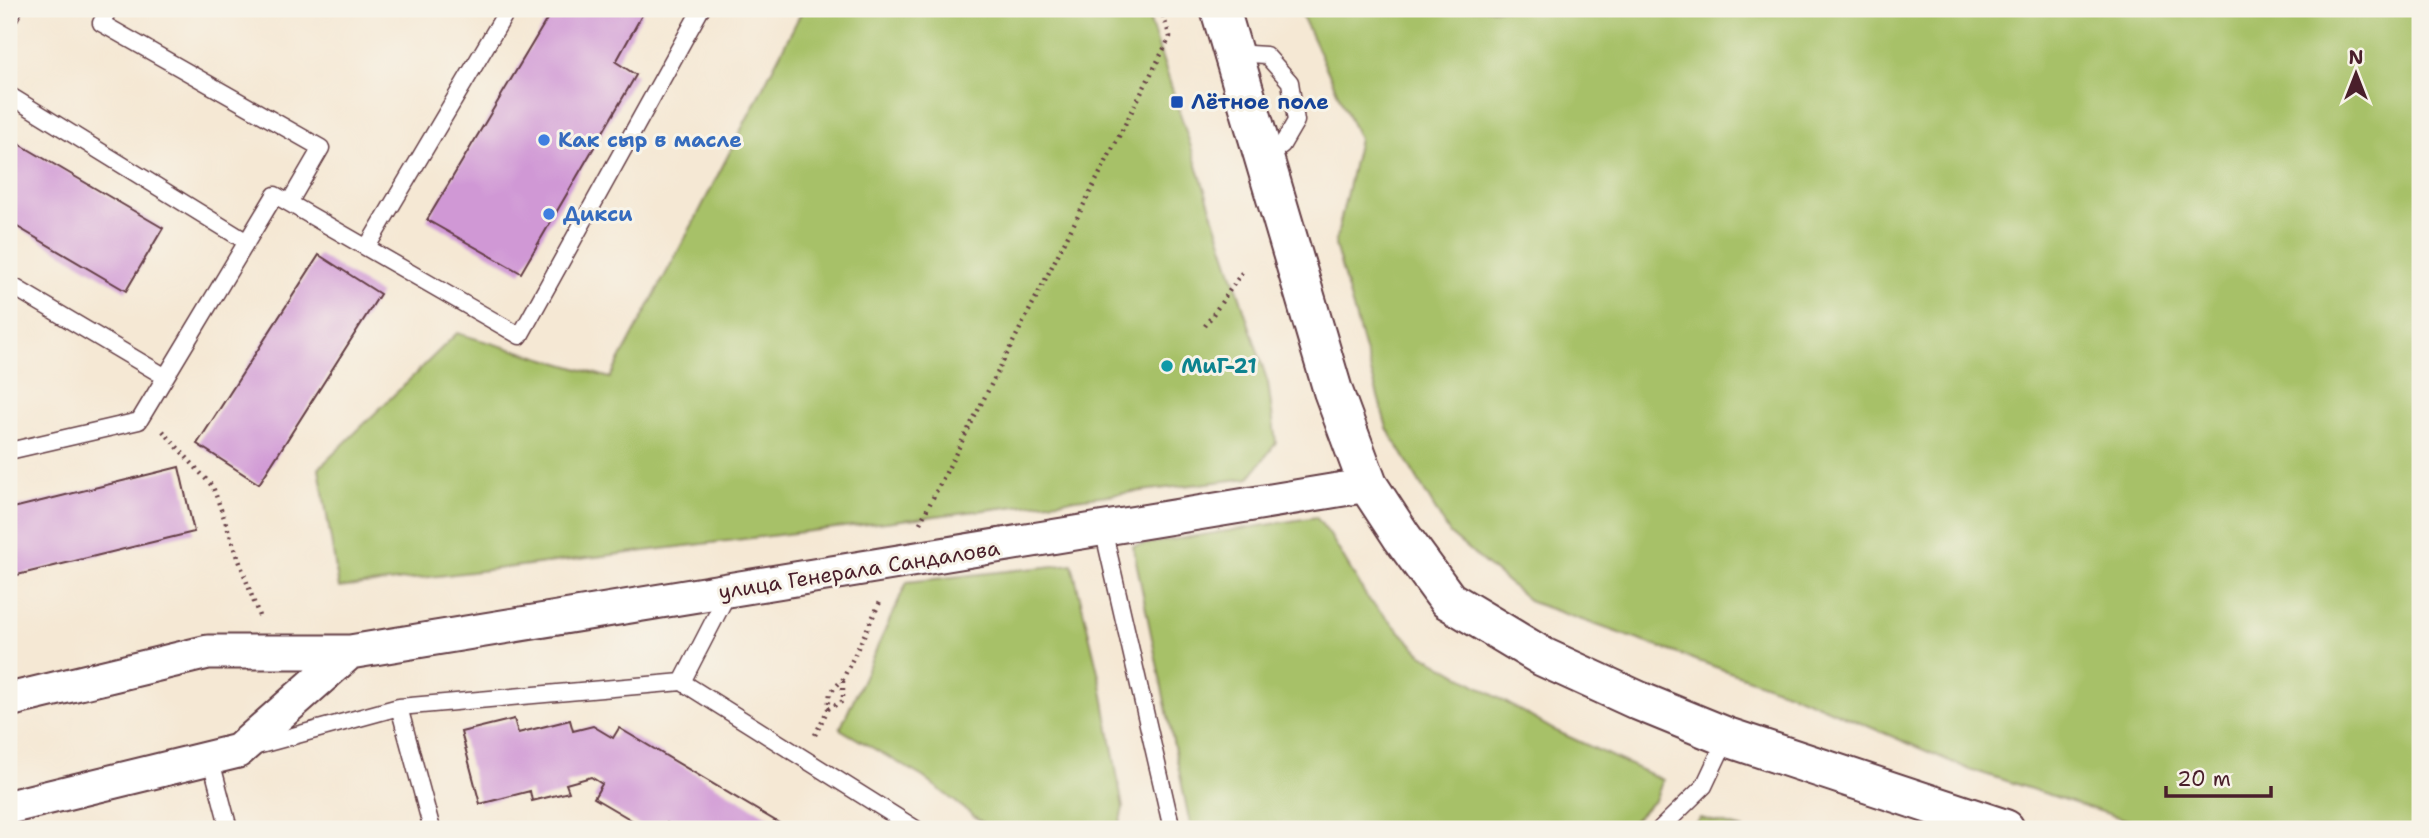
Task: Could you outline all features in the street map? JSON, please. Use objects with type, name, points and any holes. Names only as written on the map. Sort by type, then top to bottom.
[{"type":"street","points":[[1220,9],[1333,391],[1368,485],[1448,600],[1543,657],[1639,702],[1727,737],[2005,829]]},
{"type":"street","name":"улица Генерала Сандалова","points":[[9,700],[208,652],[350,652],[1368,485]]},
{"type":"street","points":[[9,807],[224,754],[350,652]]},
{"type":"lane","points":[[9,18],[14,9]]},
{"type":"lane","points":[[109,9],[101,23],[321,148],[289,203]]},
{"type":"lane","points":[[367,247],[508,9]]},
{"type":"lane","points":[[9,451],[138,421],[275,195],[520,336],[701,9]]},
{"type":"lane","points":[[9,95],[247,242]]},
{"type":"lane","points":[[9,284],[164,376]]},
{"type":"lane","points":[[1103,529],[1172,829]]},
{"type":"lane","points":[[681,682],[729,591]]},
{"type":"lane","points":[[229,829],[224,754],[399,707],[681,682],[916,829]]},
{"type":"lane","points":[[399,707],[432,829]]},
{"type":"lane","points":[[1660,829],[1704,786],[1727,737]]},
{"type":"path","points":[[803,758],[828,709],[830,693],[843,679],[899,563],[1170,37],[1161,9]]},
{"type":"path","points":[[1205,326],[1243,271]]},
{"type":"path","points":[[144,411],[213,487],[272,652]]},
{"type":"path","points":[[828,709],[843,702],[843,679]]},
{"type":"green space","points":[[803,9],[1146,9],[1268,383],[1276,443],[1249,478],[339,588],[319,468],[457,333],[610,378]]},
{"type":"green space","points":[[1299,9],[2420,9],[2420,829],[2155,829],[1966,768],[1795,695],[1531,602],[1450,534],[1387,428],[1335,245],[1359,139]]},
{"type":"green space","points":[[1316,517],[1330,535],[1368,599],[1422,654],[1554,730],[1663,780],[1655,800],[1625,829],[1191,829],[1133,546]]},
{"type":"green space","points":[[1072,564],[1101,684],[1123,808],[1118,829],[991,829],[923,777],[840,729],[907,582]]},
{"type":"green space","points":[[1701,818],[1744,829],[1688,829]]},
{"type":"building","points":[[553,9],[642,9],[642,15],[616,62],[636,75],[521,273],[427,220]]},
{"type":"building","points":[[9,138],[163,228],[126,291],[9,222]]},
{"type":"building","points":[[319,255],[380,294],[259,484],[197,444]]},
{"type":"building","points":[[179,467],[194,532],[9,577],[9,509]]},
{"type":"building","points":[[514,719],[518,733],[570,720],[573,731],[593,726],[613,738],[619,728],[789,829],[678,829],[667,823],[663,829],[647,829],[594,798],[602,784],[591,777],[566,784],[569,792],[532,801],[530,791],[480,804],[461,732]]},
{"type":"place","name":"Лётное поле","points":[[1177,102]]},
{"type":"place","name":"Как сыр в масле","points":[[544,140]]},
{"type":"place","name":"Дикси","points":[[549,214]]},
{"type":"place","name":"МиГ-21","points":[[1167,366]]}]
